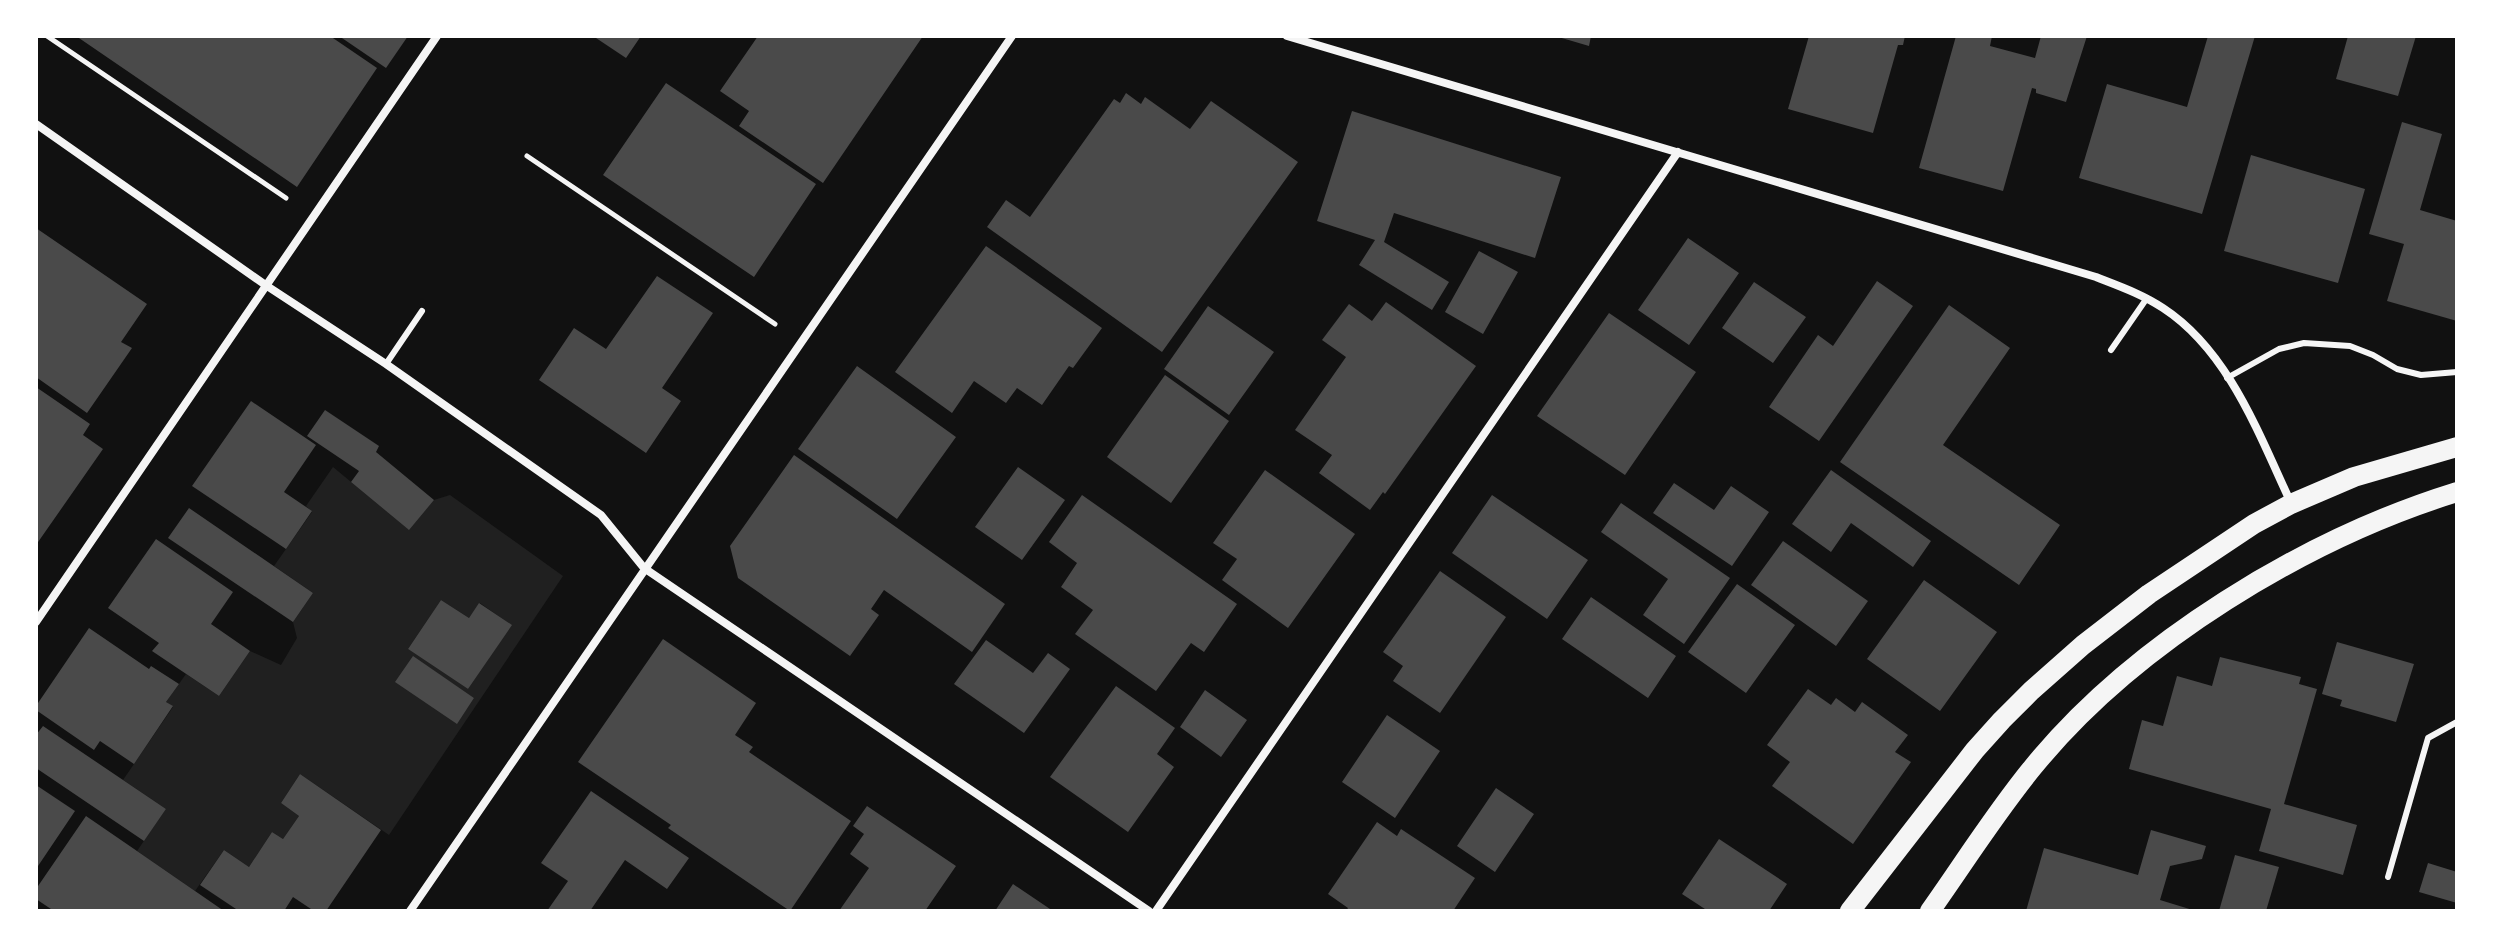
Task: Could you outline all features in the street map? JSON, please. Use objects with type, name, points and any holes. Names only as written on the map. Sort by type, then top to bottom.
[{"type":"main road","points":[[1850,911],[1975,750],[2031,691],[2083,645],[2149,594],[2254,524],[2291,504],[2354,477],[2457,447]]},
{"type":"main road","points":[[1930,911],[2033,767],[2082,714],[2136,666],[2194,622],[2254,583],[2318,548],[2398,512],[2457,492]]},
{"type":"street","points":[[36,622],[437,36]]},
{"type":"street","points":[[410,911],[1012,36]]},
{"type":"street","points":[[1287,36],[2096,277],[2147,298],[2184,325],[2215,358],[2237,392],[2291,504]]},
{"type":"street","points":[[36,124],[601,515],[644,568],[1149,911]]},
{"type":"street","points":[[1156,911],[1678,152]]},
{"type":"lane","points":[[2111,350],[2147,298]]},
{"type":"lane","points":[[386,364],[422,311]]},
{"type":"lane","points":[[2227,378],[2279,349],[2304,343],[2350,346],[2397,369],[2421,375],[2457,372]]},
{"type":"lane","points":[[2388,877],[2428,738],[2457,722]]},
{"type":"path","points":[[47,36],[314,217]]},
{"type":"path","points":[[527,156],[801,341]]},
{"type":"shaded area","points":[[333,467],[408,529],[434,500],[450,495],[563,576],[389,835],[300,774],[281,803],[299,816],[283,839],[272,832],[249,867],[224,850],[195,891],[137,851],[166,809],[123,780],[173,707],[166,702],[186,674],[219,696],[250,651],[281,665],[297,638],[293,622],[313,593],[274,566],[312,512],[306,506]],"holes":[[[441,600],[469,618],[480,603],[511,625],[468,689],[408,649]],[[413,657],[474,698],[457,723]]]},
{"type":"building","points":[[76,36],[330,36],[377,68],[297,187]]},
{"type":"building","points":[[339,36],[408,36],[386,68]]},
{"type":"building","points":[[593,36],[641,36],[626,58]]},
{"type":"building","points":[[758,36],[923,36],[823,183],[739,126],[749,111],[720,91]]},
{"type":"building","points":[[1555,36],[1591,36],[1589,46]]},
{"type":"building","points":[[1809,36],[1905,36],[1903,45],[1898,45],[1873,133],[1788,109]]},
{"type":"building","points":[[1956,36],[1992,36],[1990,46],[2035,58],[2041,36],[2087,36],[2066,102],[2036,93],[2036,89],[2032,88],[2003,191],[1919,168]]},
{"type":"building","points":[[2208,36],[2255,36],[2202,214],[2079,178],[2107,84],[2187,107]]},
{"type":"building","points":[[2348,36],[2416,36],[2398,96],[2336,79]]},
{"type":"building","points":[[666,83],[816,184],[754,277],[603,175]]},
{"type":"building","points":[[1126,93],[1141,104],[1145,97],[1190,129],[1211,101],[1298,162],[1162,352],[987,227],[1006,200],[1030,217],[1114,99],[1120,103]]},
{"type":"building","points":[[1352,111],[1561,177],[1535,258],[1394,213],[1384,242],[1449,282],[1432,310],[1359,265],[1375,240],[1317,221]]},
{"type":"building","points":[[2402,122],[2442,134],[2420,210],[2457,221],[2457,321],[2387,301],[2404,244],[2369,234]]},
{"type":"building","points":[[2251,155],[2365,189],[2338,283],[2224,251]]},
{"type":"building","points":[[36,228],[147,304],[121,342],[132,348],[87,413],[36,377]]},
{"type":"building","points":[[1688,238],[1739,273],[1689,345],[1638,310]]},
{"type":"building","points":[[986,246],[1102,328],[1073,368],[1069,366],[1042,405],[1017,388],[1006,403],[974,381],[952,413],[895,372]]},
{"type":"building","points":[[1479,251],[1518,272],[1483,334],[1445,312]]},
{"type":"building","points":[[657,276],[713,313],[662,388],[681,401],[646,453],[539,380],[574,328],[606,349]]},
{"type":"building","points":[[1877,281],[1913,306],[1819,441],[1769,407],[1818,335],[1833,346]]},
{"type":"building","points":[[1754,282],[1806,317],[1773,363],[1722,328]]},
{"type":"building","points":[[1386,302],[1476,366],[1385,494],[1383,492],[1370,510],[1319,473],[1332,455],[1295,430],[1346,357],[1322,340],[1349,304],[1372,321]]},
{"type":"building","points":[[1949,305],[2010,348],[1943,445],[2060,525],[2019,585],[1840,462]]},
{"type":"building","points":[[1208,306],[1274,352],[1229,415],[1164,369]]},
{"type":"building","points":[[1609,313],[1696,372],[1625,475],[1537,416]]},
{"type":"building","points":[[857,366],[956,437],[897,519],[798,449]]},
{"type":"building","points":[[1165,375],[1229,421],[1171,503],[1107,457]]},
{"type":"building","points":[[36,387],[90,424],[83,435],[103,449],[36,545]]},
{"type":"building","points":[[251,401],[316,445],[284,492],[312,511],[286,549],[192,486]]},
{"type":"building","points":[[325,410],[379,446],[376,452],[434,500],[409,530],[351,482],[359,471],[307,436]]},
{"type":"building","points":[[794,455],[1005,604],[972,652],[884,590],[871,609],[879,615],[850,656],[738,578],[730,546]]},
{"type":"building","points":[[1018,467],[1065,500],[1022,560],[975,527]]},
{"type":"building","points":[[1265,470],[1355,534],[1288,628],[1222,580],[1237,559],[1213,543]]},
{"type":"building","points":[[1831,470],[1931,541],[1913,567],[1851,523],[1831,552],[1792,524]]},
{"type":"building","points":[[1674,483],[1714,510],[1731,486],[1769,512],[1732,566],[1653,513]]},
{"type":"building","points":[[1082,495],[1237,604],[1204,652],[1191,643],[1156,691],[1075,634],[1093,610],[1061,587],[1077,563],[1049,542]]},
{"type":"building","points":[[1492,495],[1588,560],[1547,619],[1452,553]]},
{"type":"building","points":[[1621,503],[1730,578],[1684,644],[1643,615],[1668,579],[1601,532]]},
{"type":"building","points":[[189,508],[313,593],[293,622],[168,538]]},
{"type":"building","points":[[156,539],[233,592],[211,624],[250,651],[219,696],[152,651],[159,643],[108,608]]},
{"type":"building","points":[[1783,541],[1868,601],[1836,646],[1751,585]]},
{"type":"building","points":[[1440,571],[1506,617],[1440,713],[1393,681],[1403,666],[1383,652]]},
{"type":"building","points":[[1924,580],[1997,632],[1940,711],[1867,659]]},
{"type":"building","points":[[1737,584],[1795,625],[1746,693],[1688,652]]},
{"type":"building","points":[[1591,597],[1676,656],[1648,698],[1562,639]]},
{"type":"building","points":[[441,600],[469,618],[479,603],[512,625],[468,689],[408,649]]},
{"type":"building","points":[[89,628],[149,669],[151,666],[179,684],[166,702],[173,706],[134,764],[100,741],[94,750],[36,710]]},
{"type":"building","points":[[663,639],[756,703],[735,735],[753,747],[749,752],[851,821],[790,911],[578,762]]},
{"type":"building","points":[[986,640],[1033,673],[1048,653],[1070,669],[1024,733],[954,684]]},
{"type":"building","points":[[2337,642],[2414,664],[2396,722],[2340,706],[2342,700],[2322,694]]},
{"type":"building","points":[[413,656],[474,698],[457,724],[395,682]]},
{"type":"building","points":[[2220,657],[2301,677],[2299,684],[2317,689],[2284,804],[2357,825],[2343,875],[2259,851],[2271,809],[2129,769],[2142,720],[2163,726],[2177,676],[2212,686]]},
{"type":"building","points":[[1116,686],[1175,728],[1157,754],[1174,767],[1128,832],[1050,777]]},
{"type":"building","points":[[1808,689],[1831,705],[1836,698],[1855,712],[1862,702],[1908,735],[1895,752],[1911,762],[1853,844],[1772,786],[1790,762],[1767,745]]},
{"type":"building","points":[[1205,690],[1247,720],[1221,757],[1180,727]]},
{"type":"building","points":[[1387,715],[1440,751],[1395,818],[1342,782]]},
{"type":"building","points":[[43,726],[166,809],[144,841],[36,768],[36,735]]},
{"type":"building","points":[[300,774],[381,830],[326,911],[314,911],[293,897],[284,911],[239,911],[200,885],[224,850],[249,867],[272,832],[283,839],[299,816],[281,803]]},
{"type":"building","points":[[36,785],[75,811],[36,869]]},
{"type":"building","points":[[1496,788],[1534,814],[1495,872],[1457,846]]},
{"type":"building","points":[[591,791],[689,858],[667,889],[625,860],[590,911],[547,911],[568,881],[541,863]]},
{"type":"building","points":[[867,806],[956,866],[925,911],[839,911],[869,868],[850,854],[864,834],[853,826]]},
{"type":"building","points":[[86,816],[224,911],[54,911],[36,899],[36,889]]},
{"type":"building","points":[[1377,822],[1397,836],[1401,829],[1475,878],[1453,911],[1346,911],[1348,908],[1328,894]]},
{"type":"building","points":[[2151,830],[2206,846],[2202,859],[2170,866],[2160,900],[2196,911],[2026,911],[2044,848],[2138,875]]},
{"type":"building","points":[[1719,839],[1787,884],[1769,911],[1708,911],[1682,894]]},
{"type":"building","points":[[2235,855],[2279,867],[2266,911],[2219,911]]},
{"type":"building","points":[[2428,863],[2457,872],[2457,903],[2419,892]]},
{"type":"building","points":[[1013,884],[1053,911],[995,911]]}]
